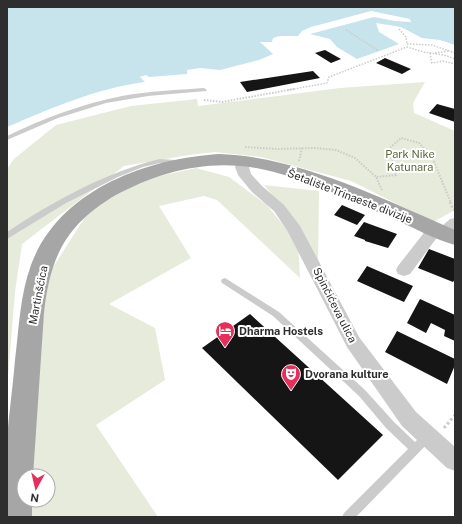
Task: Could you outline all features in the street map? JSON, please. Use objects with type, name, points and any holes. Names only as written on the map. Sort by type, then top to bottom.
[{"type":"main road","name":"Martinšćica","points":[[16,517],[18,466],[31,329],[37,286],[42,264],[59,233],[68,223],[99,197],[142,175],[177,165],[221,160],[244,154]]},
{"type":"main road","name":"Šetalište Trinaeste divizije","points":[[244,154],[266,165],[307,177],[447,231]]},
{"type":"street","name":"Spinčićeva ulica","points":[[244,154],[242,167],[245,175],[257,189],[279,208],[295,230],[352,342],[409,419],[455,461]]},
{"type":"street","points":[[404,270],[447,231]]},
{"type":"lane","points":[[7,138],[63,113],[116,99],[140,95],[204,90]]},
{"type":"lane","points":[[7,236],[25,223],[128,171],[148,164],[170,159],[177,165]]},
{"type":"lane","points":[[225,282],[276,314],[362,393],[390,425],[415,449]]},
{"type":"lane","points":[[348,517],[428,436]]},
{"type":"path","points":[[399,29],[406,37],[407,46]]},
{"type":"path","points":[[346,30],[380,51]]},
{"type":"path","points":[[204,100],[222,102],[327,83],[329,77],[407,46],[430,45],[441,47],[455,53]]},
{"type":"path","points":[[407,46],[455,59]]},
{"type":"path","points":[[430,53],[450,51]]},
{"type":"path","points":[[430,53],[432,63],[443,61],[455,64]]},
{"type":"path","points":[[376,177],[396,175],[389,149],[401,138],[419,143],[432,157],[455,210]]},
{"type":"path","points":[[298,167],[302,148]]},
{"type":"path","points":[[244,154],[302,148],[335,148],[350,154],[365,164],[376,177],[384,194]]},
{"type":"green space","name":"Park Nike Katunara","points":[[425,82],[413,103],[414,113],[455,131],[455,210],[433,222],[351,181],[261,157],[215,152],[124,166],[22,244],[15,292],[7,388],[7,169],[14,159],[56,125],[131,106],[197,99],[198,106],[340,88]]},
{"type":"green space","points":[[196,168],[229,177],[267,205],[298,244],[300,278],[217,200],[204,196],[159,206],[191,258],[109,304],[155,328],[165,380],[96,425],[158,517],[29,517],[30,508],[56,508],[56,468],[31,468],[35,395],[48,275],[89,211],[142,180]]},
{"type":"green space","points":[[264,185],[319,191],[318,262],[293,221]]},
{"type":"water","points":[[7,7],[455,7],[455,45],[440,40],[422,38],[401,27],[376,23],[379,32],[399,44],[357,59],[337,47],[330,39],[310,34],[374,17],[411,22],[410,19],[371,11],[311,27],[302,31],[298,36],[280,36],[273,38],[272,42],[260,42],[273,54],[259,60],[220,70],[200,68],[187,70],[187,74],[149,77],[146,75],[140,77],[145,82],[92,94],[7,127]]},
{"type":"building","points":[[325,50],[341,59],[331,63],[315,53]]},
{"type":"building","points":[[385,58],[411,69],[402,74],[376,63]]},
{"type":"building","points":[[313,71],[320,78],[247,92],[240,82]]},
{"type":"building","points":[[437,104],[455,109],[455,122],[429,113]]},
{"type":"building","points":[[342,205],[365,215],[357,225],[334,215]]},
{"type":"building","points":[[364,222],[397,234],[388,248],[354,236]]},
{"type":"building","points":[[429,249],[455,259],[455,279],[453,282],[418,268]]},
{"type":"building","points":[[367,266],[413,286],[404,302],[357,281]]},
{"type":"building","points":[[420,299],[455,315],[455,341],[444,336],[445,330],[431,323],[426,333],[407,323]]},
{"type":"building","name":"Dvorana kulture","points":[[250,314],[383,435],[338,480],[202,348]]},
{"type":"building","points":[[397,331],[455,359],[455,365],[447,384],[385,352]]},
{"type":"place","name":"Dharma Hostels","points":[[225,348]]},
{"type":"place","name":"Dvorana kulture","points":[[291,391]]}]
